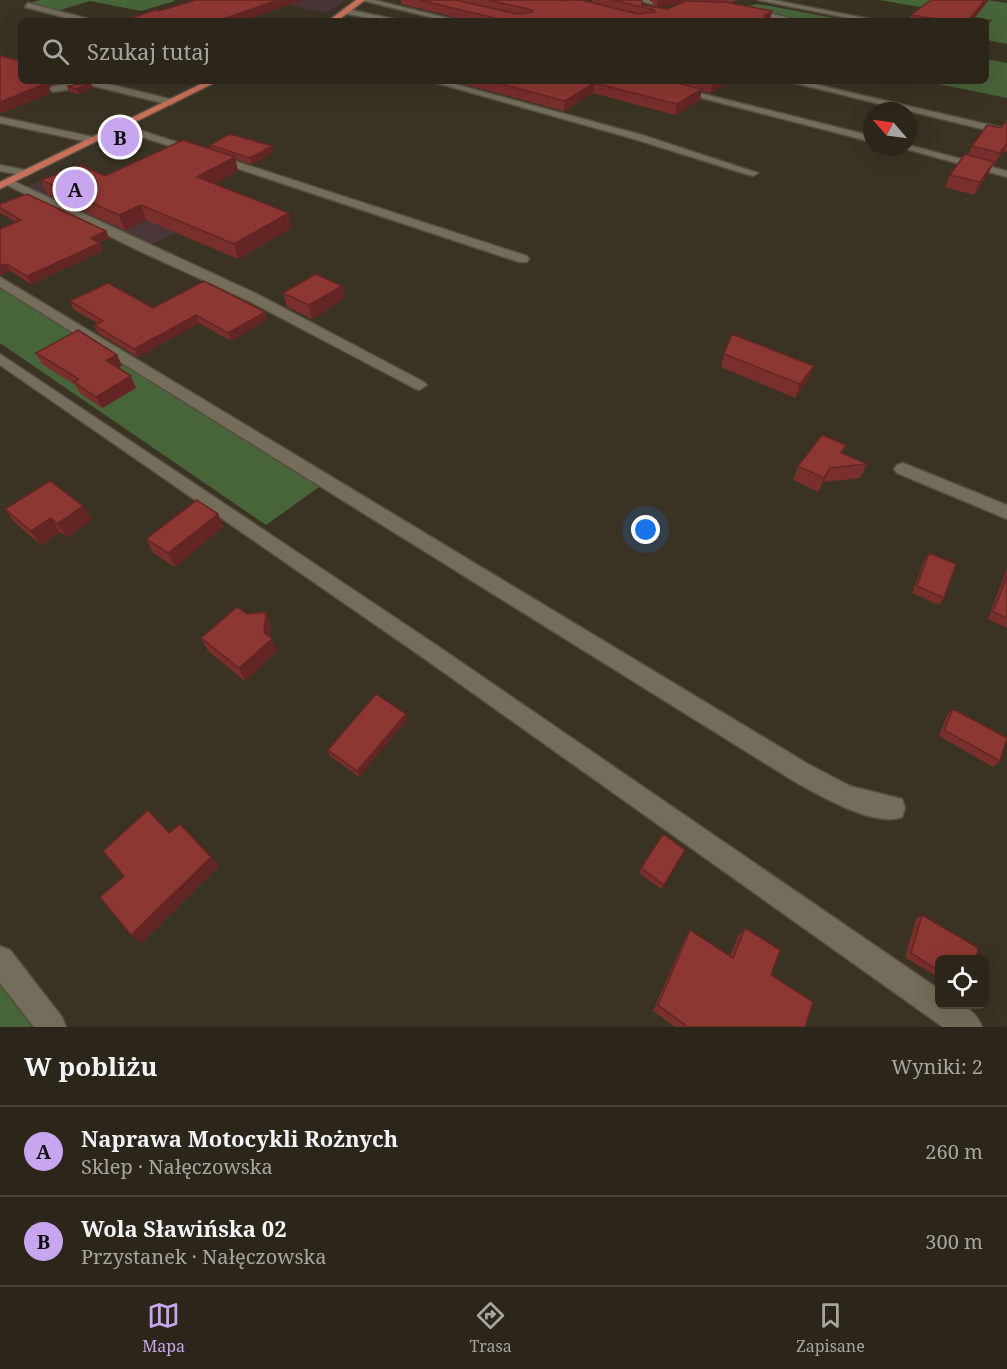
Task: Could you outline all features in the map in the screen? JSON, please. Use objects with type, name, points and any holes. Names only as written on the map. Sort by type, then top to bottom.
[{"type":"main road","points":[[336,18],[363,0]]},
{"type":"main road","points":[[4,184],[208,84]]},
{"type":"street","points":[[363,0],[443,18]]},
{"type":"street","points":[[762,0],[859,18]]},
{"type":"street","points":[[641,1],[656,3]]},
{"type":"street","points":[[641,1],[647,4],[646,10],[656,12]]},
{"type":"street","points":[[28,5],[75,18]]},
{"type":"street","points":[[742,8],[779,18]]},
{"type":"street","points":[[346,11],[380,18]]},
{"type":"street","points":[[53,89],[79,84]]},
{"type":"street","points":[[97,84],[171,102]]},
{"type":"street","points":[[445,84],[638,137],[753,173]]},
{"type":"street","points":[[652,84],[863,137]]},
{"type":"street","points":[[803,84],[1007,132]]},
{"type":"street","points":[[0,120],[93,140]]},
{"type":"street","points":[[121,127],[523,259]]},
{"type":"street","points":[[917,150],[1007,174]]},
{"type":"street","points":[[0,168],[27,173]]},
{"type":"street","points":[[4,184],[254,298],[419,385]]},
{"type":"street","points":[[0,281],[800,772],[847,797],[893,808]]},
{"type":"street","points":[[0,358],[432,653],[968,1027]]},
{"type":"street","points":[[903,469],[1007,512]]},
{"type":"street","points":[[0,960],[52,1027]]},
{"type":"shaded area","points":[[265,0],[346,0],[327,13]]},
{"type":"shaded area","points":[[65,168],[191,226],[148,246],[26,187]]},
{"type":"green space","points":[[41,0],[175,1],[141,11],[90,1],[57,11],[29,3]]},
{"type":"green space","points":[[880,0],[987,0],[1007,3],[1007,44],[989,41],[989,24],[992,20]]},
{"type":"green space","points":[[765,5],[833,18],[790,18],[749,6]]},
{"type":"green space","points":[[989,60],[1007,63],[1007,98],[939,84],[989,84]]},
{"type":"green space","points":[[0,279],[329,480],[266,525],[0,343]]},
{"type":"green space","points":[[0,985],[32,1027],[0,1027]]},
{"type":"building","points":[[196,0],[278,0],[226,18],[131,18],[155,10],[159,11]]},
{"type":"building","points":[[419,0],[456,0],[517,14],[533,12],[488,0],[581,0],[638,14],[655,12],[612,0],[642,0],[642,5],[667,9],[686,1],[725,2],[772,11],[764,16],[768,18],[496,18]]},
{"type":"building","points":[[931,0],[985,0],[970,18],[930,18],[911,15]]},
{"type":"building","points":[[0,56],[18,60],[18,84],[45,84],[0,102]]},
{"type":"building","points":[[83,84],[88,84],[76,89],[67,86]]},
{"type":"building","points":[[501,84],[592,84],[565,101]]},
{"type":"building","points":[[598,84],[681,84],[702,89],[677,104]]},
{"type":"building","points":[[1004,123],[1007,124],[1007,143],[1000,153],[972,146],[987,125],[1001,128]]},
{"type":"building","points":[[230,134],[272,146],[250,158],[210,145]]},
{"type":"building","points":[[183,140],[235,157],[197,177],[289,213],[234,244],[141,205],[119,215],[41,180],[81,165],[105,176]]},
{"type":"building","points":[[965,154],[994,162],[980,182],[950,175]]},
{"type":"building","points":[[27,194],[106,231],[91,238],[100,243],[27,276],[6,264],[0,266],[0,229],[21,220],[0,208],[0,204]]},
{"type":"building","points":[[316,274],[342,286],[309,305],[283,293]]},
{"type":"building","points":[[204,281],[265,312],[228,333],[196,315],[134,349],[94,325],[103,321],[70,301],[108,283],[153,308]]},
{"type":"building","points":[[78,330],[117,355],[106,360],[131,376],[96,397],[74,382],[79,379],[36,353]]},
{"type":"building","points":[[732,334],[814,366],[800,384],[724,354]]},
{"type":"building","points":[[822,435],[846,445],[841,453],[867,464],[830,468],[824,478],[798,466]]},
{"type":"building","points":[[50,481],[83,506],[57,524],[51,518],[31,531],[5,509]]},
{"type":"building","points":[[197,500],[218,514],[168,553],[146,539]]},
{"type":"building","points":[[929,553],[956,564],[944,598],[917,586]]},
{"type":"building","points":[[1007,576],[1007,618],[993,612]]},
{"type":"building","points":[[237,607],[247,614],[266,612],[264,633],[272,639],[239,668],[201,638]]},
{"type":"building","points":[[376,694],[406,714],[357,771],[328,750]]},
{"type":"building","points":[[953,709],[1007,738],[1000,761],[944,730]]},
{"type":"building","points":[[148,810],[169,833],[180,824],[211,857],[131,935],[100,897],[124,876],[103,851]]},
{"type":"building","points":[[663,834],[685,850],[664,885],[641,868]]},
{"type":"building","points":[[922,915],[978,948],[977,955],[935,955],[935,968],[911,953]]},
{"type":"building","points":[[745,928],[780,950],[771,975],[813,1002],[805,1027],[688,1027],[658,1005],[690,930],[733,958]]},
{"type":"place","name":"Wola Sławińska 02","points":[[120,137]]},
{"type":"place","name":"Naprawa Motocykli Rożnych","points":[[75,189]]}]
